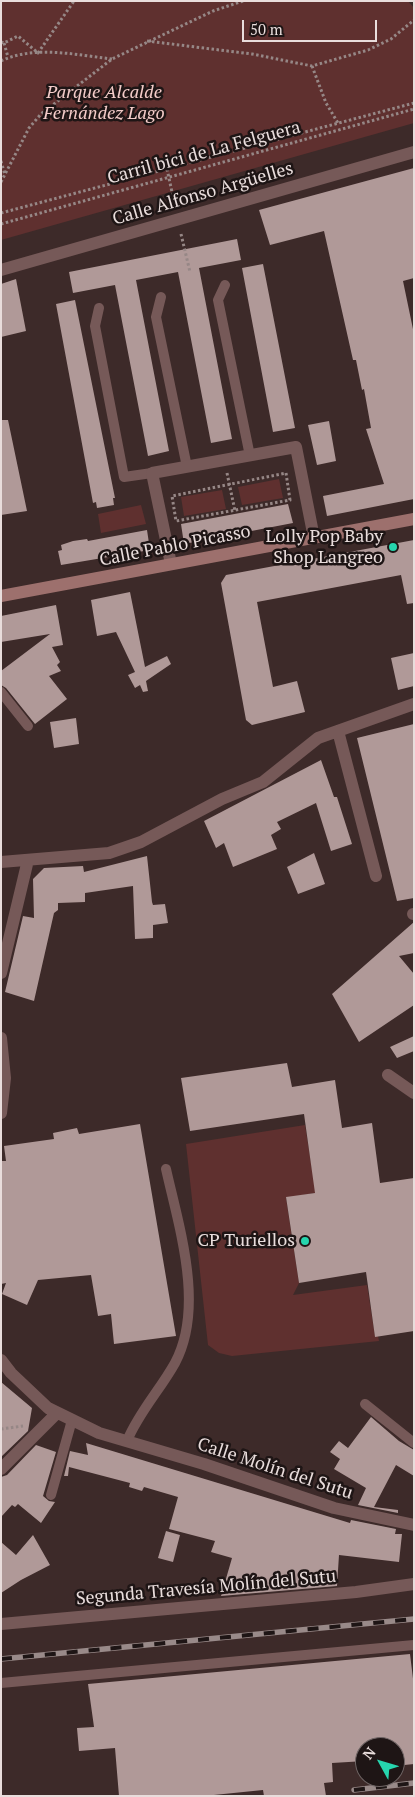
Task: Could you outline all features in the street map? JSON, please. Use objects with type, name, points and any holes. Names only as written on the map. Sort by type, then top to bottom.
[{"type":"street","name":"Calle Alfonso Argüelles","points":[[1,270],[414,152]]},
{"type":"street","points":[[171,564],[152,473],[296,447],[314,538]]},
{"type":"street","name":"Calle Pablo Picasso","points":[[1,596],[414,519]]},
{"type":"street","points":[[1,862],[109,853],[141,842],[222,799],[263,782],[318,738],[414,704]]},
{"type":"street","points":[[338,731],[376,876]]},
{"type":"street","points":[[1,973],[28,860]]},
{"type":"street","points":[[1,1038],[5,1078],[1,1113]]},
{"type":"street","points":[[388,1075],[414,1093]]},
{"type":"street","name":"Calle Molín del Sutu","points":[[1,1360],[11,1373],[48,1408],[99,1433],[204,1464],[334,1508],[414,1526]]},
{"type":"street","points":[[1,1469],[57,1412]]},
{"type":"street","name":"Segunda Travesía Molín del Sutu","points":[[1,1624],[356,1592],[414,1584]]},
{"type":"lane","points":[[225,285],[218,300],[250,456]]},
{"type":"lane","points":[[161,297],[156,317],[187,467]]},
{"type":"lane","points":[[99,308],[95,326],[124,477],[152,473]]},
{"type":"lane","points":[[1,692],[28,726]]},
{"type":"lane","points":[[127,1441],[136,1420],[175,1362],[189,1318],[184,1248],[166,1169]]},
{"type":"lane","points":[[365,1404],[414,1443]]},
{"type":"lane","points":[[50,1495],[72,1420]]},
{"type":"lane","points":[[1,1683],[414,1645]]},
{"type":"path","points":[[38,53],[74,1]]},
{"type":"path","points":[[1,182],[29,128],[40,114],[112,59],[146,41],[213,11],[243,1]]},
{"type":"path","points":[[146,41],[252,54],[312,66],[368,50],[391,39],[414,20]]},
{"type":"path","points":[[8,57],[2,42],[18,36],[38,53]]},
{"type":"path","points":[[1,61],[8,57],[38,53],[112,59]]},
{"type":"path","points":[[312,66],[326,103],[338,123]]},
{"type":"path","points":[[1,213],[414,103]]},
{"type":"path","name":"Carril bici de La Felguera","points":[[1,224],[414,110]]},
{"type":"path","points":[[1,161],[5,175]]},
{"type":"path","points":[[225,460],[235,511]]},
{"type":"path","points":[[286,473],[290,500],[235,511],[176,521],[172,496],[286,473]]},
{"type":"green space","name":"Parque Alcalde Fernández Lago","points":[[1,1],[408,1],[414,8],[414,123],[1,240]]},
{"type":"green space","points":[[279,479],[283,498],[242,505],[238,487]]},
{"type":"green space","points":[[222,490],[226,509],[184,516],[181,497]]},
{"type":"green space","points":[[141,505],[146,524],[101,533],[98,514]]},
{"type":"green space","points":[[305,1125],[312,1169],[326,1191],[286,1198],[299,1283],[293,1295],[367,1285],[375,1336],[378,1336],[379,1341],[232,1356],[219,1353],[208,1345],[186,1144]]},
{"type":"building","points":[[414,168],[414,278],[403,281],[414,334],[414,499],[327,516],[323,496],[384,484],[366,429],[371,428],[364,389],[362,390],[356,360],[353,360],[324,231],[270,245],[259,210]]},
{"type":"building","points":[[237,239],[241,260],[199,268],[232,439],[211,443],[178,272],[136,280],[169,451],[148,456],[115,285],[73,293],[69,272]]},
{"type":"building","points":[[263,264],[295,428],[273,432],[242,268]]},
{"type":"building","points":[[16,279],[26,331],[1,337],[1,284]]},
{"type":"building","points":[[75,300],[115,498],[113,498],[114,505],[97,508],[96,502],[93,503],[56,304]]},
{"type":"building","points":[[1,420],[8,420],[27,511],[1,515]]},
{"type":"building","points":[[329,421],[336,461],[317,465],[308,425]]},
{"type":"building","points":[[288,504],[293,523],[184,544],[181,524]]},
{"type":"building","points":[[147,530],[150,550],[61,565],[58,551],[62,550],[61,545],[73,541],[87,539],[88,541]]},
{"type":"building","points":[[414,540],[414,603],[407,604],[401,575],[257,602],[273,687],[297,681],[305,712],[252,725],[246,720],[221,583],[226,575]]},
{"type":"building","points":[[130,592],[145,667],[167,656],[171,664],[146,681],[148,691],[143,692],[140,685],[135,688],[128,675],[135,672],[116,632],[97,636],[91,600]]},
{"type":"building","points":[[56,605],[63,645],[52,647],[60,662],[57,665],[61,671],[49,676],[67,699],[35,724],[6,688],[1,685],[1,671],[50,634],[1,642],[1,616]]},
{"type":"building","points":[[414,653],[414,686],[398,690],[391,658]]},
{"type":"building","points":[[76,718],[79,744],[54,748],[50,722]]},
{"type":"building","points":[[414,724],[414,898],[397,901],[357,738]]},
{"type":"building","points":[[321,760],[334,797],[337,797],[352,844],[331,851],[316,803],[277,822],[281,829],[271,835],[277,849],[233,867],[224,843],[216,848],[204,821]]},
{"type":"building","points":[[314,853],[325,884],[298,894],[287,867]]},
{"type":"building","points":[[147,856],[152,902],[153,905],[165,904],[168,923],[153,925],[153,938],[135,939],[133,886],[85,893],[85,902],[58,903],[58,910],[54,913],[34,1001],[5,992],[23,916],[34,918],[33,879],[44,868],[83,866],[84,872]]},
{"type":"building","points":[[414,922],[414,953],[399,956],[414,974],[414,1005],[359,1042],[332,994]]},
{"type":"building","points":[[414,1036],[414,1051],[397,1058],[390,1047]]},
{"type":"building","points":[[287,1063],[292,1087],[335,1080],[342,1128],[372,1123],[380,1183],[414,1178],[414,1331],[375,1337],[366,1272],[299,1283],[286,1197],[315,1193],[304,1114],[190,1131],[181,1078]]},
{"type":"building","points":[[140,1124],[176,1336],[114,1344],[111,1314],[98,1316],[91,1275],[38,1280],[27,1305],[2,1294],[6,1283],[1,1284],[1,1161],[6,1161],[4,1146],[54,1139],[53,1133],[77,1128],[79,1134]]},
{"type":"building","points":[[1,1382],[32,1408],[28,1431],[1,1457]]},
{"type":"building","points":[[371,1417],[399,1441],[414,1450],[414,1476],[396,1465],[374,1507],[398,1510],[398,1513],[358,1505],[366,1488],[334,1469],[340,1459],[330,1452],[339,1441],[348,1448]]},
{"type":"building","points":[[86,1443],[350,1523],[351,1520],[396,1529],[395,1534],[402,1534],[399,1562],[339,1555],[337,1586],[221,1596],[232,1558],[211,1552],[215,1541],[169,1529],[178,1497],[144,1487],[142,1491],[129,1487],[130,1483],[69,1467],[68,1476],[64,1476],[70,1451],[88,1455]]},
{"type":"building","points":[[36,1445],[56,1452],[43,1496],[49,1501],[55,1502],[41,1523],[18,1504],[15,1507],[12,1505],[1,1517],[1,1477],[7,1475]]},
{"type":"building","points":[[166,1531],[180,1535],[173,1562],[158,1558]]},
{"type":"building","points":[[33,1535],[50,1565],[1,1593],[1,1542],[16,1555]]},
{"type":"building","points":[[410,1654],[414,1687],[414,1764],[405,1765],[405,1737],[355,1737],[355,1762],[332,1763],[333,1782],[324,1783],[326,1796],[264,1796],[263,1790],[204,1796],[119,1796],[115,1748],[79,1751],[77,1728],[94,1727],[88,1684]]},
{"type":"railway","points":[[1,1659],[414,1619]]},
{"type":"railway","points":[[354,1790],[414,1783]]},
{"type":"place","name":"Lolly Pop Baby Shop Langreo","points":[[393,547]]},
{"type":"place","name":"CP Turiellos","points":[[305,1241]]}]
